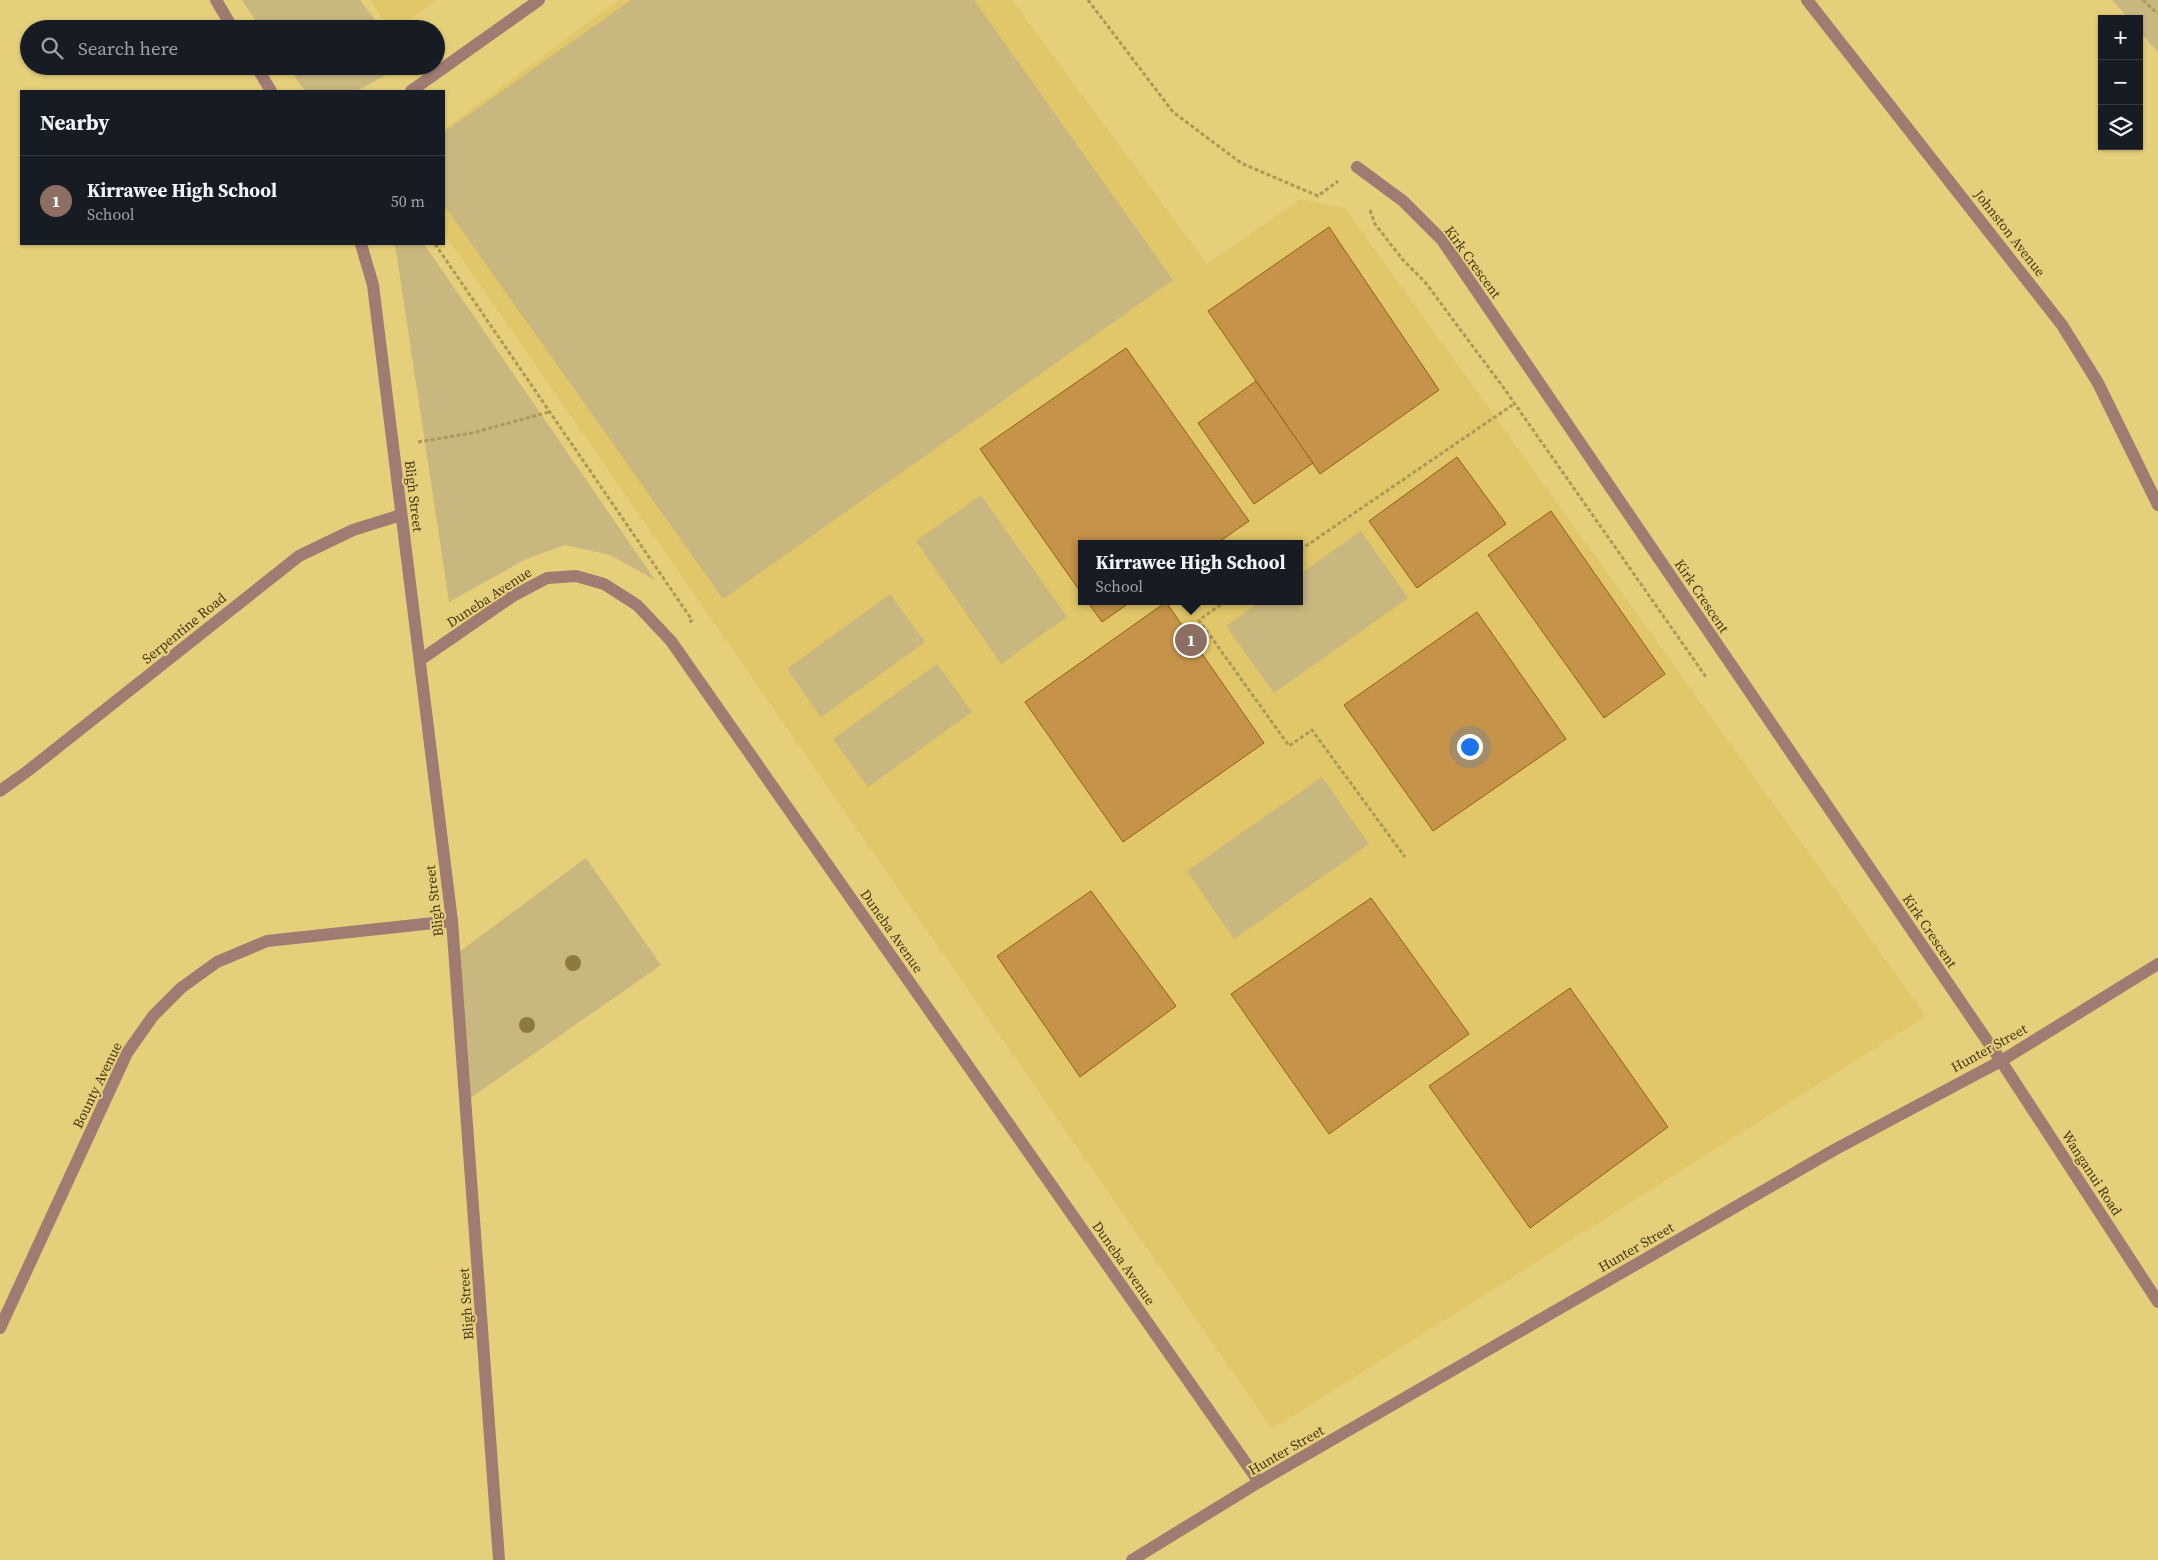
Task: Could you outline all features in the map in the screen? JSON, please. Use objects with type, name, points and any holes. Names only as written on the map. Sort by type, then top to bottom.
[{"type":"street","points":[[216,0],[228,20]]},
{"type":"street","points":[[445,67],[539,0]]},
{"type":"street","name":"Johnston Avenue","points":[[1807,0],[2062,325],[2098,383],[2158,505]]},
{"type":"street","points":[[261,75],[270,90]]},
{"type":"street","points":[[412,90],[434,75]]},
{"type":"street","name":"Kirk Crescent","points":[[1357,167],[1403,201],[1442,240],[2001,1061]]},
{"type":"street","name":"Bligh Street","points":[[361,245],[373,285],[452,921],[499,1560]]},
{"type":"street","name":"Serpentine Road","points":[[0,791],[299,556],[353,530],[402,515]]},
{"type":"street","name":"Duneba Avenue","points":[[420,660],[513,596],[547,578],[576,576],[604,584],[637,605],[672,641],[1260,1482]]},
{"type":"street","name":"Bounty Avenue","points":[[0,1328],[127,1053],[153,1016],[181,988],[217,962],[267,941],[452,921]]},
{"type":"street","name":"Hunter Street","points":[[1132,1560],[1260,1482],[1834,1150],[2001,1061],[2158,964]]},
{"type":"street","name":"Wanganui Road","points":[[2001,1061],[2158,1302]]},
{"type":"path","points":[[1088,0],[1173,112],[1242,164],[1318,196],[1357,167]]},
{"type":"path","points":[[2143,0],[2158,14]]},
{"type":"path","points":[[1370,208],[1375,224],[1403,260],[1425,282],[1514,404],[1708,680]]},
{"type":"path","points":[[436,245],[692,620],[672,641]]},
{"type":"path","points":[[1303,548],[1455,442],[1514,404]]},
{"type":"path","points":[[393,446],[472,433],[549,412]]},
{"type":"path","points":[[1220,605],[1198,620],[1289,746],[1312,730],[1405,857]]},
{"type":"shaded area","points":[[242,0],[360,0],[375,20],[255,20]]},
{"type":"shaded area","points":[[370,0],[437,0],[409,20],[384,20]]},
{"type":"shaded area","points":[[619,0],[1012,0],[1207,264],[1301,199],[1345,208],[1926,1016],[1272,1429],[445,234],[445,128]]},
{"type":"shaded area","points":[[631,0],[974,0],[1173,280],[723,599],[445,206],[445,131]]},
{"type":"shaded area","points":[[2112,0],[2158,0],[2158,52],[2143,35],[2143,15],[2125,15]]},
{"type":"shaded area","points":[[293,75],[385,75],[359,90],[304,90]]},
{"type":"shaded area","points":[[395,245],[425,245],[655,580],[610,555],[565,545],[526,559],[449,602]]},
{"type":"shaded area","points":[[981,495],[1067,617],[1001,664],[916,541]]},
{"type":"shaded area","points":[[1361,531],[1408,598],[1274,693],[1226,626],[1255,605],[1303,605],[1303,572]]},
{"type":"shaded area","points":[[890,594],[925,642],[821,717],[787,669]]},
{"type":"shaded area","points":[[937,664],[972,712],[868,787],[833,739]]},
{"type":"shaded area","points":[[1322,777],[1369,844],[1234,939],[1187,871]]},
{"type":"shaded area","points":[[586,858],[661,965],[466,1101],[455,955]]},
{"type":"building","points":[[1329,227],[1439,390],[1320,474],[1208,311]]},
{"type":"building","points":[[1126,348],[1249,521],[1222,540],[1078,540],[1078,588],[980,449]]},
{"type":"building","points":[[1256,381],[1313,463],[1254,504],[1198,423]]},
{"type":"building","points":[[1457,457],[1506,524],[1417,588],[1369,521]]},
{"type":"building","points":[[1551,511],[1665,674],[1604,718],[1488,555]]},
{"type":"building","points":[[1090,605],[1126,605],[1102,622]]},
{"type":"building","points":[[1162,605],[1168,605],[1264,743],[1123,842],[1025,702]]},
{"type":"building","points":[[1477,612],[1566,739],[1433,831],[1344,705]]},
{"type":"building","points":[[1091,891],[1176,1006],[1080,1077],[997,956]]},
{"type":"building","points":[[1371,898],[1469,1034],[1329,1134],[1231,994]]},
{"type":"building","points":[[1570,988],[1668,1127],[1530,1228],[1429,1086]]},
{"type":"place","name":"Kirrawee High School","points":[[1191,640]]}]
